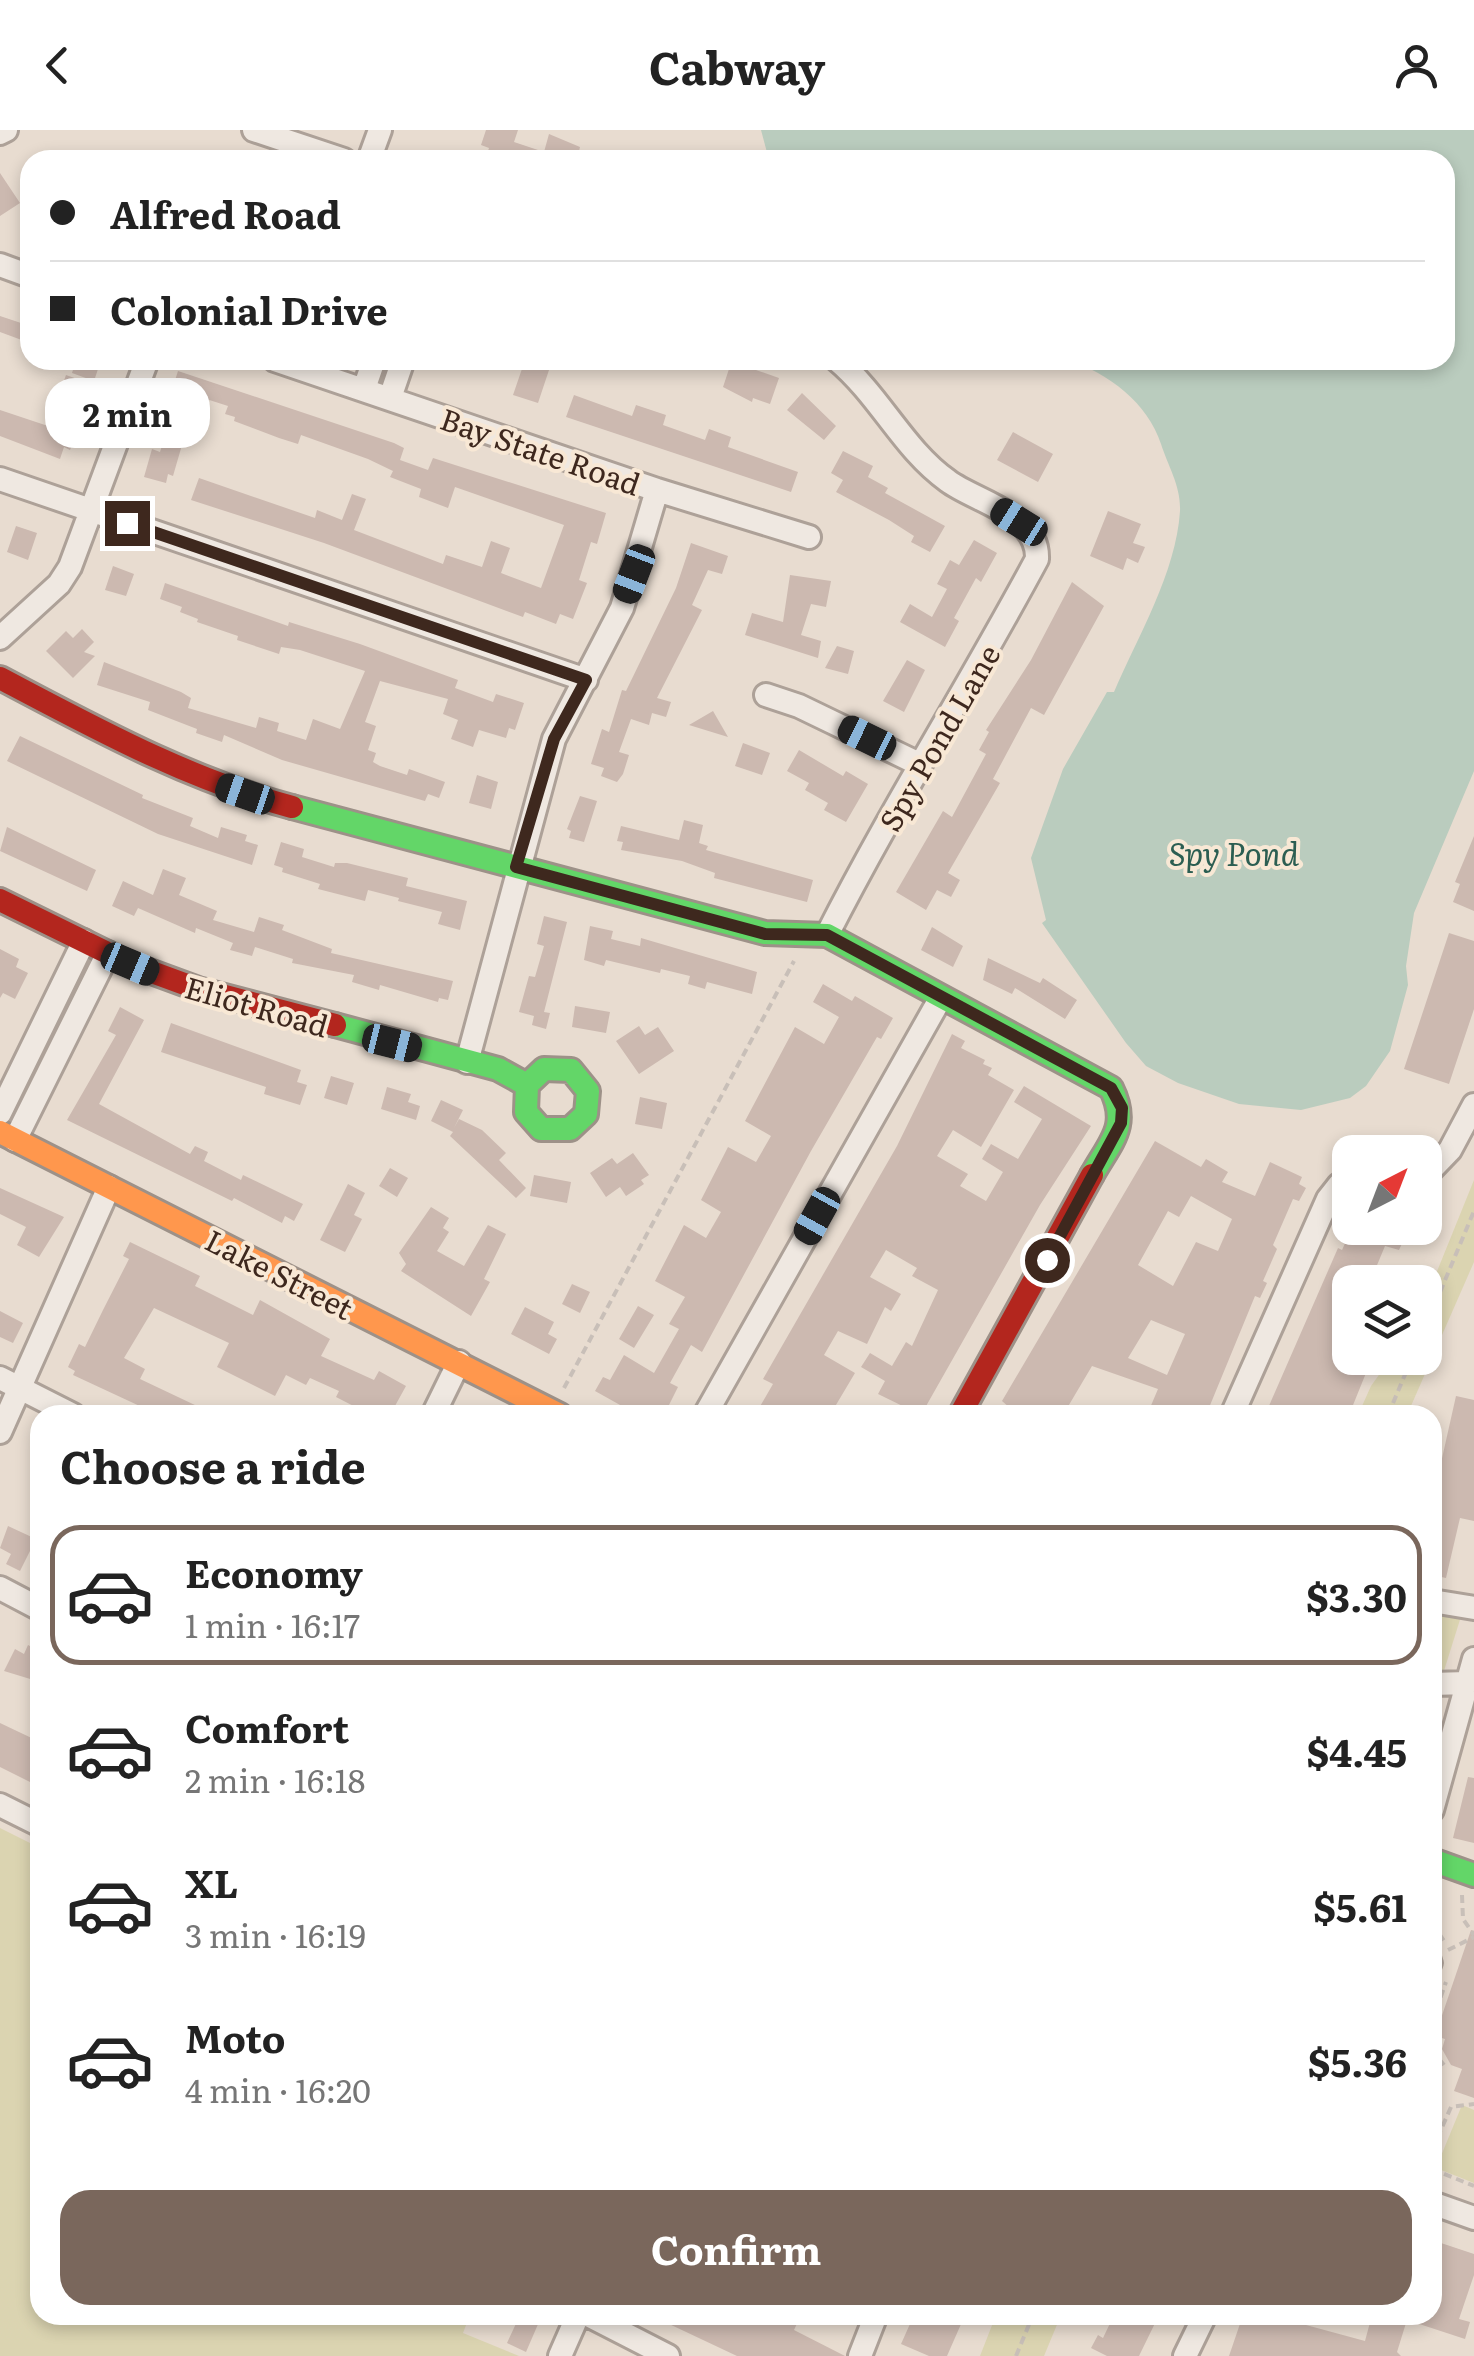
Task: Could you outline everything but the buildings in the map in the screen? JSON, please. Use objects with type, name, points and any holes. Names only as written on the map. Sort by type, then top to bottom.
[{"type":"street","points":[[254,130],[314,150]]},
{"type":"street","points":[[0,638],[59,584],[79,550],[143,370]]},
{"type":"street","name":"Bay State Road","points":[[306,370],[656,490],[809,537]]},
{"type":"street","points":[[364,389],[371,370]]},
{"type":"street","points":[[390,398],[400,370]]},
{"type":"street","name":"Spy Pond Lane","points":[[827,935],[1036,560],[1032,536],[1019,522],[952,485],[924,463],[861,380],[849,370]]},
{"type":"street","points":[[0,479],[586,680]]},
{"type":"street","points":[[467,1062],[516,867],[554,739],[586,680],[634,574],[656,490]]},
{"type":"street","points":[[0,678],[196,777],[765,934],[827,935],[1111,1088],[1122,1108],[1121,1123],[966,1405]]},
{"type":"street","points":[[766,696],[799,706],[919,764]]},
{"type":"street","name":"Eliot Road","points":[[0,900],[108,953],[198,990],[498,1069],[526,1085]]},
{"type":"street","points":[[0,1113],[84,941]]},
{"type":"street","points":[[7,1136],[108,953]]},
{"type":"street","points":[[711,1405],[940,998]]},
{"type":"street","points":[[1442,1158],[1474,1105]]},
{"type":"street","name":"Lake Street","points":[[7,1136],[460,1362],[561,1404]]},
{"type":"street","points":[[0,1432],[9,1383],[110,1187]]},
{"type":"street","points":[[1236,1405],[1332,1194]]},
{"type":"street","points":[[437,1405],[460,1362]]},
{"type":"street","points":[[9,1383],[52,1405]]},
{"type":"street","points":[[0,1588],[30,1604]]},
{"type":"street","points":[[1442,1603],[1474,1608]]},
{"type":"street","points":[[1442,1774],[1474,1659]]},
{"type":"street","points":[[1442,1684],[1467,1684]]},
{"type":"street","points":[[0,1805],[30,1820]]},
{"type":"street","points":[[1442,1865],[1469,1880]]},
{"type":"street","points":[[1442,2207],[1474,2218]]},
{"type":"street","points":[[560,2356],[574,2325]]},
{"type":"street","points":[[608,2325],[668,2356]]},
{"type":"street","points":[[860,2356],[872,2325]]},
{"type":"street","points":[[1185,2356],[1200,2325]]},
{"type":"path","points":[[561,1404],[786,983],[803,934]]},
{"type":"path","points":[[1442,1287],[1474,1211]]},
{"type":"path","points":[[1392,1405],[1405,1375]]},
{"type":"path","points":[[1448,1950],[1474,1936],[1463,1919],[1469,1880]]},
{"type":"path","points":[[1442,2128],[1452,2107],[1474,2104]]},
{"type":"path","points":[[1442,2174],[1474,2186]]},
{"type":"path","points":[[1016,2356],[1028,2325]]},
{"type":"shaded area","points":[[1474,1180],[1474,1262],[1442,1335],[1440,1265]]},
{"type":"shaded area","points":[[1379,1375],[1425,1375],[1411,1405],[1362,1405]]},
{"type":"shaded area","points":[[1442,1606],[1463,1610],[1442,1674]]},
{"type":"shaded area","points":[[0,1828],[30,1843],[30,2325],[466,2325],[463,2333],[519,2356],[0,2356]]},
{"type":"shaded area","points":[[1462,2105],[1474,2110],[1474,2183],[1442,2170],[1442,2153]]},
{"type":"shaded area","points":[[992,2325],[1057,2325],[1044,2356],[980,2356]]},
{"type":"water","name":"Spy Pond","points":[[761,130],[1474,130],[1474,771],[1414,913],[1406,966],[1408,985],[1390,1051],[1366,1086],[1350,1098],[1301,1110],[1239,1104],[1178,1083],[1146,1066],[1042,923],[1046,920],[1031,858],[1063,769],[1107,692],[1114,692],[1154,604],[1171,558],[1180,511],[1174,476],[1147,415],[1112,381],[1092,370],[1455,370],[1455,150],[766,150]]},
{"type":"traffic: fast","points":[[292,807],[765,933],[827,935],[1111,1088],[1119,1113],[1116,1133],[1092,1175]]},
{"type":"traffic: fast","points":[[335,1025],[498,1069],[527,1085],[544,1069],[571,1070],[588,1091],[586,1114],[570,1129],[541,1129],[526,1112],[527,1085]]},
{"type":"traffic: fast","points":[[1442,1864],[1474,1875]]},
{"type":"traffic: slow","points":[[0,1132],[540,1405]]},
{"type":"traffic: jam","points":[[0,678],[179,767],[292,807]]},
{"type":"traffic: jam","points":[[0,900],[130,964],[198,989],[335,1025]]},
{"type":"traffic: jam","points":[[966,1405],[1092,1175]]},
{"type":"route","points":[[127,523],[586,680],[554,739],[516,867],[765,934],[827,935],[1111,1088],[1122,1108],[1121,1123],[1047,1260]]}]
